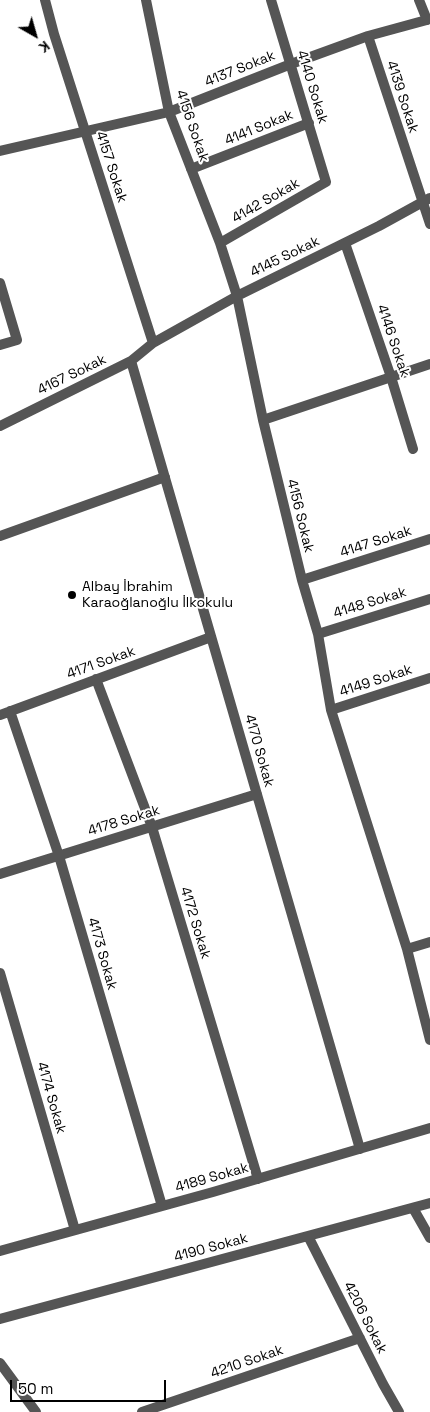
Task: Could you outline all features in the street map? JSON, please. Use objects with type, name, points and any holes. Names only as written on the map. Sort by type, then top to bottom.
[{"type":"street","name":"4157 Sokak","points":[[44,0],[153,343]]},
{"type":"street","name":"4156 Sokak","points":[[146,0],[169,112],[220,243],[237,296],[262,420],[302,580],[318,634],[331,710],[407,949],[430,1040]]},
{"type":"street","name":"4140 Sokak","points":[[271,0],[326,182]]},
{"type":"street","points":[[420,0],[429,19]]},
{"type":"street","name":"4137 Sokak","points":[[0,151],[169,112],[290,64],[368,36],[429,19]]},
{"type":"street","name":"4139 Sokak","points":[[368,36],[426,199],[430,224]]},
{"type":"street","name":"4141 Sokak","points":[[191,169],[309,123]]},
{"type":"street","name":"4142 Sokak","points":[[220,243],[326,182]]},
{"type":"street","name":"4145 Sokak","points":[[153,343],[237,296],[379,226],[426,199]]},
{"type":"street","name":"4146 Sokak","points":[[345,243],[391,377],[413,449]]},
{"type":"street","points":[[0,283],[17,340],[0,345]]},
{"type":"street","name":"4167 Sokak","points":[[0,426],[131,361],[153,343]]},
{"type":"street","name":"4170 Sokak","points":[[131,361],[360,1148]]},
{"type":"street","points":[[262,420],[430,364]]},
{"type":"street","points":[[0,536],[165,477]]},
{"type":"street","name":"4147 Sokak","points":[[302,580],[430,539]]},
{"type":"street","name":"4148 Sokak","points":[[318,634],[430,599]]},
{"type":"street","name":"4171 Sokak","points":[[5,713],[211,637]]},
{"type":"street","name":"4149 Sokak","points":[[331,710],[430,678]]},
{"type":"street","name":"4172 Sokak","points":[[96,679],[152,827],[258,1179]]},
{"type":"street","name":"4173 Sokak","points":[[5,713],[59,856],[162,1206]]},
{"type":"street","name":"4178 Sokak","points":[[0,874],[257,794]]},
{"type":"street","points":[[407,949],[430,942]]},
{"type":"street","name":"4174 Sokak","points":[[0,974],[75,1230]]},
{"type":"street","name":"4189 Sokak","points":[[0,1251],[258,1179],[430,1128]]},
{"type":"street","name":"4190 Sokak","points":[[0,1320],[430,1203]]},
{"type":"street","points":[[413,1208],[430,1238]]},
{"type":"street","name":"4206 Sokak","points":[[308,1236],[399,1412]]},
{"type":"street","name":"4210 Sokak","points":[[142,1412],[360,1338]]},
{"type":"street","points":[[0,1363],[36,1412]]},
{"type":"place","name":"Albay İbrahim Karaoğlanoğlu İlkokulu","points":[[72,595]]}]
